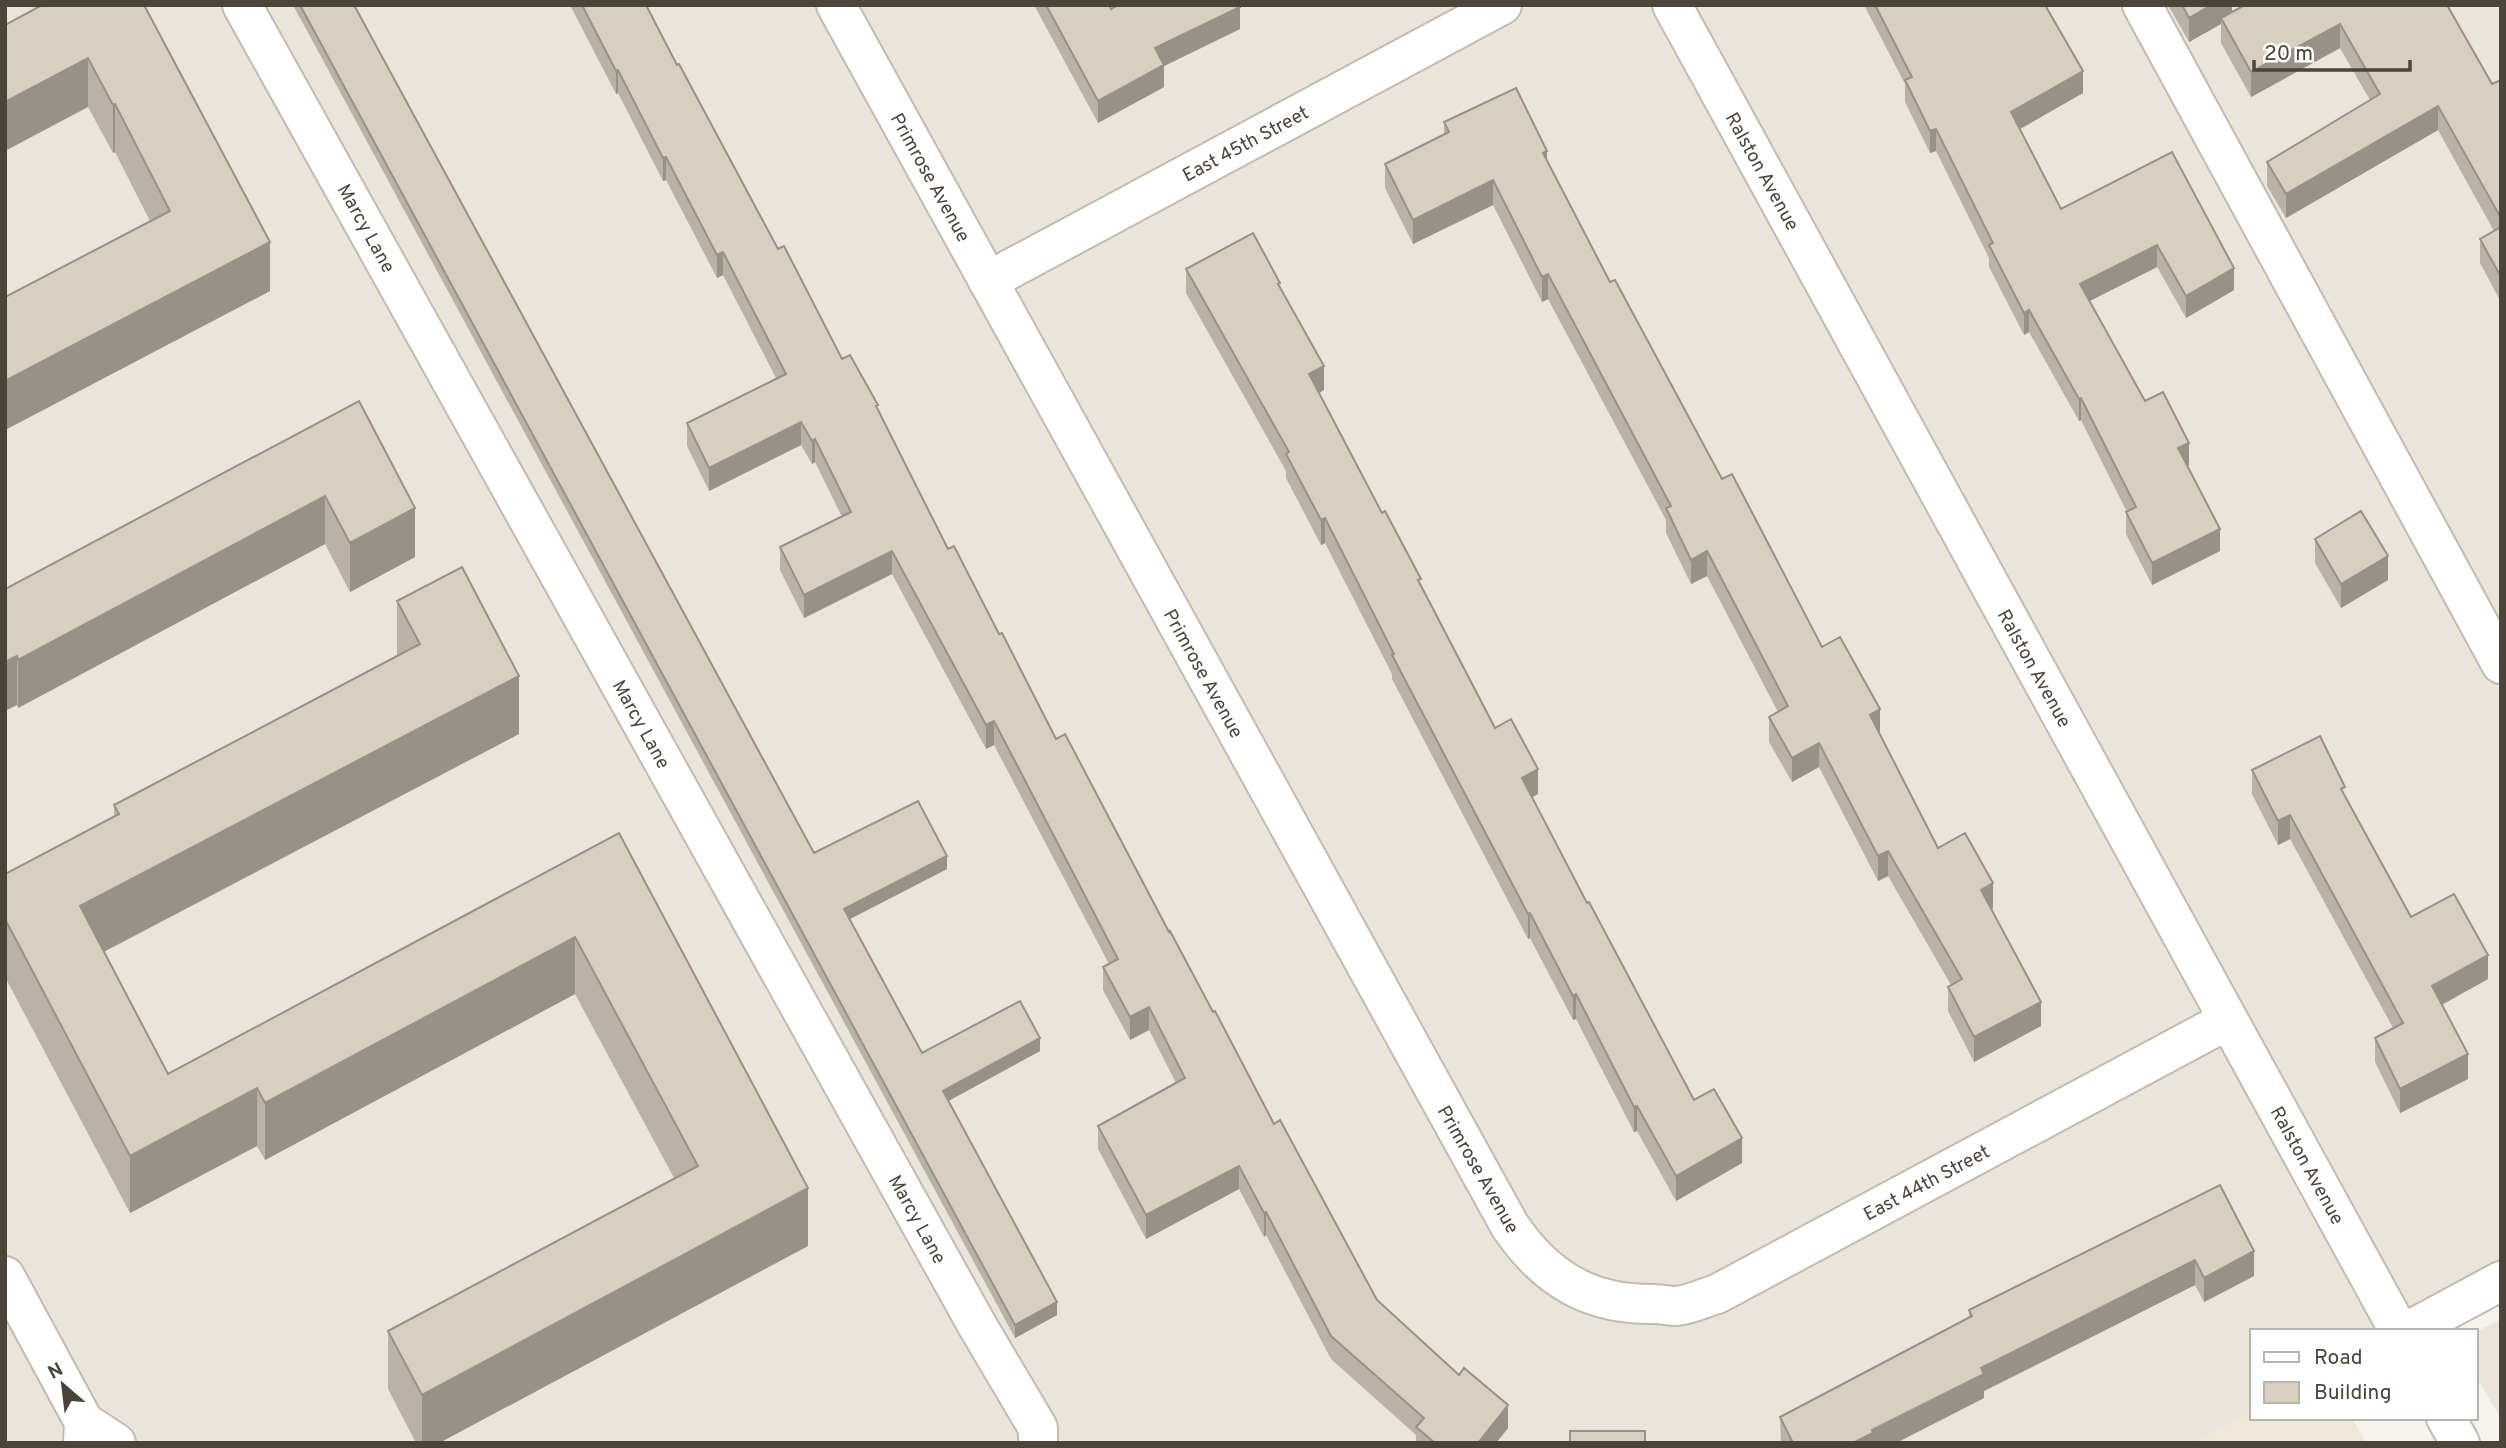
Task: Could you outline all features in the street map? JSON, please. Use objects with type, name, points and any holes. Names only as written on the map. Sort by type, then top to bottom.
[{"type":"street","name":"Marcy Lane","points":[[242,5],[964,1301],[1038,1428],[1038,1443]]},
{"type":"street","name":"Primrose Avenue","points":[[836,5],[1510,1226],[1523,1246],[1556,1276],[1594,1296],[1613,1300]]},
{"type":"street","name":"East 45th Street","points":[[988,281],[1502,5]]},
{"type":"street","name":"Ralston Avenue","points":[[1672,5],[2398,1329]]},
{"type":"street","points":[[2141,5],[2501,664]]},
{"type":"street","name":"East 44th Street","points":[[1613,1300],[1635,1306],[1678,1306],[1717,1294],[2228,1020]]},
{"type":"street","points":[[5,1276],[83,1432],[116,1443]]},
{"type":"street","points":[[2412,1329],[2501,1281]]},
{"type":"shaded area","points":[[5,5],[2501,5],[2501,1276],[2406,1329],[2250,1329],[2250,1413],[2194,1443],[5,1443]]},
{"type":"shaded area","points":[[2501,1319],[2501,1419],[2478,1379],[2478,1331]]},
{"type":"shaded area","points":[[2250,1413],[2250,1420],[2353,1420],[2366,1443],[2194,1443]]},
{"type":"building","points":[[42,5],[144,5],[270,242],[5,381],[5,297],[170,211],[88,58],[5,102],[5,25]]},
{"type":"building","points":[[300,5],[354,5],[814,853],[918,801],[947,856],[844,909],[922,1053],[1020,1001],[1040,1038],[943,1091],[1057,1302],[1015,1325]]},
{"type":"building","points":[[582,5],[646,5],[778,249],[784,246],[842,359],[850,355],[878,405],[876,406],[948,549],[954,546],[1056,739],[1065,734],[1274,1124],[1280,1120],[1377,1300],[1459,1375],[1464,1368],[1508,1405],[1478,1443],[1435,1443],[1416,1427],[1424,1418],[1331,1336],[1239,1166],[1146,1215],[1098,1126],[1185,1078],[1149,1007],[1130,1017],[1103,967],[1118,959],[994,721],[986,725],[892,551],[804,595],[780,547],[851,512],[815,439],[812,441],[801,422],[709,468],[687,423],[786,374],[723,252],[717,255]]},
{"type":"building","points":[[1046,5],[1109,5],[1111,9],[1118,5],[1240,7],[1155,48],[1164,65],[1098,101]]},
{"type":"building","points":[[1875,5],[2045,5],[2083,71],[2011,112],[2061,209],[2172,152],[2234,268],[2186,296],[2157,245],[2080,284],[2145,401],[2163,392],[2189,443],[2178,448],[2220,529],[2152,563],[2126,512],[2136,507],[2081,398],[2079,399],[2029,310],[2024,313],[1989,245],[1993,243],[1936,129],[1930,131],[1905,80],[1912,77]]},
{"type":"building","points":[[2182,5],[2211,5],[2189,18]]},
{"type":"building","points":[[2245,5],[2447,5],[2492,84],[2501,80],[2501,218],[2438,106],[2286,194],[2267,162],[2380,94],[2340,24],[2251,72],[2221,18]]},
{"type":"building","points":[[1516,88],[1547,151],[1543,153],[1610,282],[1615,280],[1722,479],[1732,474],[1822,647],[1840,637],[1880,709],[1870,715],[1938,848],[1965,833],[1993,883],[1981,890],[2041,1002],[1974,1037],[1948,987],[1962,979],[1888,851],[1878,856],[1819,743],[1792,758],[1769,717],[1788,706],[1707,551],[1691,560],[1666,508],[1671,506],[1548,274],[1542,277],[1493,180],[1413,220],[1385,164],[1449,132],[1444,122]]},
{"type":"building","points":[[2501,227],[2501,277],[2480,239]]},
{"type":"building","points":[[1253,233],[1324,366],[1309,374],[1382,513],[1385,511],[1421,579],[1418,580],[1495,728],[1511,719],[1538,769],[1522,778],[1587,903],[1589,902],[1694,1100],[1714,1089],[1742,1138],[1676,1176],[1637,1106],[1634,1107],[1576,994],[1573,996],[1530,913],[1528,914],[1392,655],[1394,654],[1325,518],[1321,520],[1286,454],[1289,452],[1186,269]]},
{"type":"building","points":[[359,401],[415,508],[350,543],[325,496],[18,660],[17,656],[5,662],[5,589]]},
{"type":"building","points":[[2361,511],[2388,556],[2341,584],[2315,539]]},
{"type":"building","points":[[462,567],[519,676],[80,906],[168,1074],[619,833],[808,1188],[422,1395],[388,1331],[698,1166],[575,937],[265,1103],[257,1088],[130,1156],[5,919],[5,874],[119,814],[114,805],[420,644],[397,601]]},
{"type":"building","points":[[2320,736],[2345,787],[2341,789],[2411,917],[2454,894],[2488,955],[2432,986],[2468,1054],[2400,1089],[2375,1038],[2403,1023],[2290,815],[2278,821],[2252,770]]},
{"type":"building","points":[[2220,1185],[2254,1251],[2204,1278],[2195,1260],[1981,1368],[1984,1374],[1872,1430],[1873,1433],[1853,1443],[1793,1443],[1780,1417],[1972,1316],[1969,1310]]},
{"type":"building","points":[[1570,1431],[1645,1431],[1645,1443],[1570,1443]]}]
